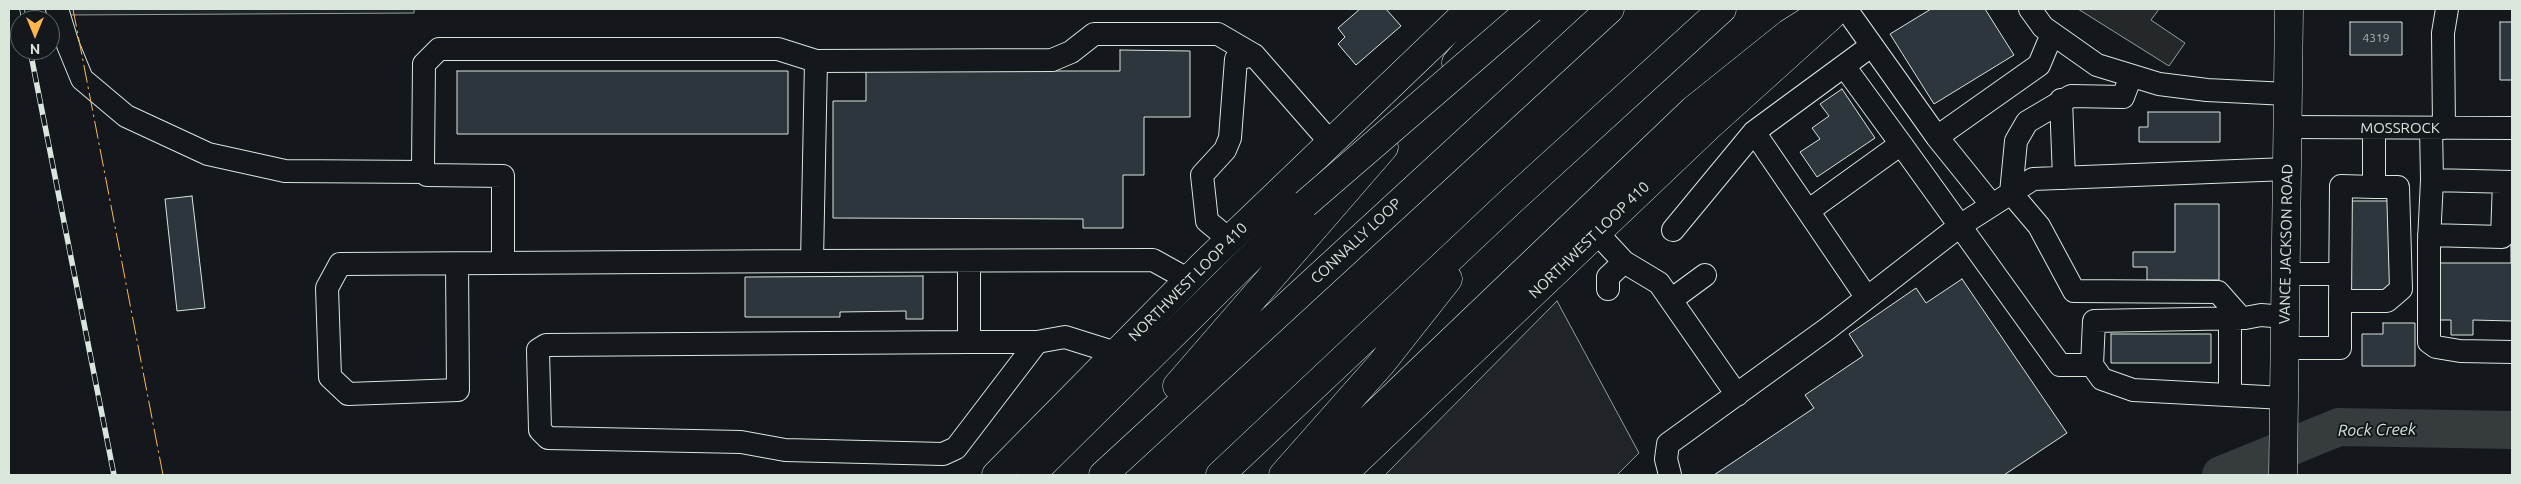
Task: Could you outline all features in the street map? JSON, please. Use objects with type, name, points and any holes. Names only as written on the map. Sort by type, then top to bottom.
[{"type":"main road","points":[[1102,475],[1502,9]]},
{"type":"main road","points":[[1031,475],[1305,204],[1532,9]]},
{"type":"main road","name":"CONNALLY LOOP","points":[[1102,475],[1610,9]]},
{"type":"main road","points":[[1220,475],[1510,202],[1722,9]]},
{"type":"main road","points":[[1311,475],[1693,110],[1789,33],[1827,9]]},
{"type":"main road","name":"NORTHWEST LOOP 410","points":[[1342,475],[1710,125],[1839,9]]},
{"type":"main road","name":"VANCE JACKSON ROAD","points":[[2284,475],[2287,94],[2291,10]]},
{"type":"main road","name":"NORTHWEST LOOP 410","points":[[996,475],[1189,280],[1331,143],[1462,11]]},
{"type":"main road","points":[[1283,475],[1381,364],[1510,202]]},
{"type":"street","points":[[57,9],[68,45],[82,79],[126,116],[208,154],[285,171],[426,172]]},
{"type":"street","points":[[1846,9],[1937,137],[1991,204]]},
{"type":"street","points":[[2030,9],[2043,27],[2096,65],[2159,84],[2197,89],[2287,94]]},
{"type":"street","points":[[2447,9],[2443,33],[2443,80],[2432,180],[2429,236],[2429,342],[2436,347],[2460,351],[2512,352]]},
{"type":"street","points":[[503,263],[503,176],[427,175],[423,165],[424,64],[439,49],[778,49],[816,61],[1052,60],[1070,52],[1094,34],[1218,34],[1254,56],[1331,143]]},
{"type":"street","points":[[1937,137],[2039,65],[2052,34]]},
{"type":"street","points":[[1673,230],[1754,132],[1871,46]]},
{"type":"street","points":[[1230,240],[1207,221],[1202,176],[1225,150],[1230,138],[1236,58],[1254,56]]},
{"type":"street","points":[[812,261],[816,61]]},
{"type":"street","points":[[1844,66],[1961,225],[2060,365],[2092,365]]},
{"type":"street","points":[[2131,76],[2123,97],[2071,96],[2061,100],[2027,122],[2016,141],[2011,192],[2039,226],[2074,291],[2094,321],[2092,365],[2102,379],[2134,390],[2230,394],[2284,399]]},
{"type":"street","points":[[2061,100],[2064,178]]},
{"type":"street","name":"MOSSROCK","points":[[2287,127],[2512,128]]},
{"type":"street","points":[[2374,128],[2374,187]]},
{"type":"street","points":[[1754,132],[1867,298]]},
{"type":"street","points":[[1808,211],[1901,144]]},
{"type":"street","points":[[1670,475],[1666,459],[1668,444],[1867,298],[1961,225],[1991,204],[2033,179],[2287,169]]},
{"type":"street","points":[[2429,236],[2502,237],[2508,182],[2432,180]]},
{"type":"street","points":[[2285,348],[2340,348],[2340,301],[2340,274],[2341,186],[2398,187],[2401,289],[2387,301],[2340,301]]},
{"type":"street","points":[[1597,233],[1624,262],[1659,282],[1737,395]]},
{"type":"street","points":[[457,264],[458,390],[348,394],[330,377],[328,288],[340,264],[1152,260],[1189,280]]},
{"type":"street","points":[[968,261],[969,342]]},
{"type":"street","points":[[1608,289],[1608,277],[1624,262]]},
{"type":"street","points":[[2286,274],[2340,274]]},
{"type":"street","points":[[1671,300],[1705,275]]},
{"type":"street","points":[[2074,291],[2218,292],[2236,318],[2230,394]]},
{"type":"street","points":[[2094,321],[2236,318],[2261,315],[2285,317]]},
{"type":"street","points":[[1037,342],[956,448],[943,454],[785,450],[741,442],[548,438],[540,430],[538,350],[546,344],[1037,342],[1066,337],[1116,353]]},
{"type":"shaded area","points":[[65,9],[414,9],[414,13],[66,15]]},
{"type":"shaded area","points":[[2078,9],[2159,9],[2151,20],[2185,43],[2169,66]]},
{"type":"shaded area","points":[[1557,301],[1639,453],[1617,475],[1385,475]]},
{"type":"building","points":[[1360,9],[1386,9],[1401,26],[1356,65],[1338,44],[1345,37],[1338,28]]},
{"type":"building","points":[[1931,9],[1985,9],[2014,55],[1934,104],[1890,34]]},
{"type":"building","points":[[2350,22],[2402,22],[2402,55],[2350,55]]},
{"type":"building","points":[[2500,22],[2512,22],[2512,80],[2500,80]]},
{"type":"building","points":[[1120,50],[1190,51],[1190,117],[1144,117],[1144,175],[1123,175],[1123,228],[1083,228],[1083,219],[833,218],[833,101],[866,101],[866,71],[1120,71]]},
{"type":"building","points":[[457,71],[788,71],[788,134],[457,134]]},
{"type":"building","points":[[1842,89],[1875,138],[1817,177],[1800,152],[1820,139],[1812,128],[1829,116],[1820,104]]},
{"type":"building","points":[[2148,112],[2220,112],[2220,142],[2139,142],[2139,127],[2148,127]]},
{"type":"building","points":[[192,196],[205,308],[177,311],[165,199]]},
{"type":"building","points":[[2345,201],[2390,201],[2390,291],[2345,291]]},
{"type":"building","points":[[2511,201],[2512,321],[2473,320],[2473,335],[2451,335],[2451,320],[2432,320],[2433,263],[2511,263]]},
{"type":"building","points":[[2175,204],[2219,204],[2219,280],[2147,280],[2147,267],[2133,267],[2133,252],[2175,252]]},
{"type":"building","points":[[923,276],[923,319],[906,319],[906,311],[840,312],[840,317],[745,317],[745,277]]},
{"type":"building","points":[[1962,279],[2067,433],[2004,475],[1714,475],[1814,408],[1805,395],[1863,356],[1849,334],[1916,288],[1926,303]]},
{"type":"building","points":[[2383,323],[2415,323],[2415,366],[2362,366],[2362,334],[2383,334]]},
{"type":"building","points":[[2111,334],[2211,334],[2211,363],[2111,363]]},
{"type":"waterway","name":"Rock Creek","points":[[2221,475],[2339,427],[2512,430]]},
{"type":"railway","points":[[32,60],[114,475]]},
{"type":"power","points":[[73,9],[163,475]]}]
